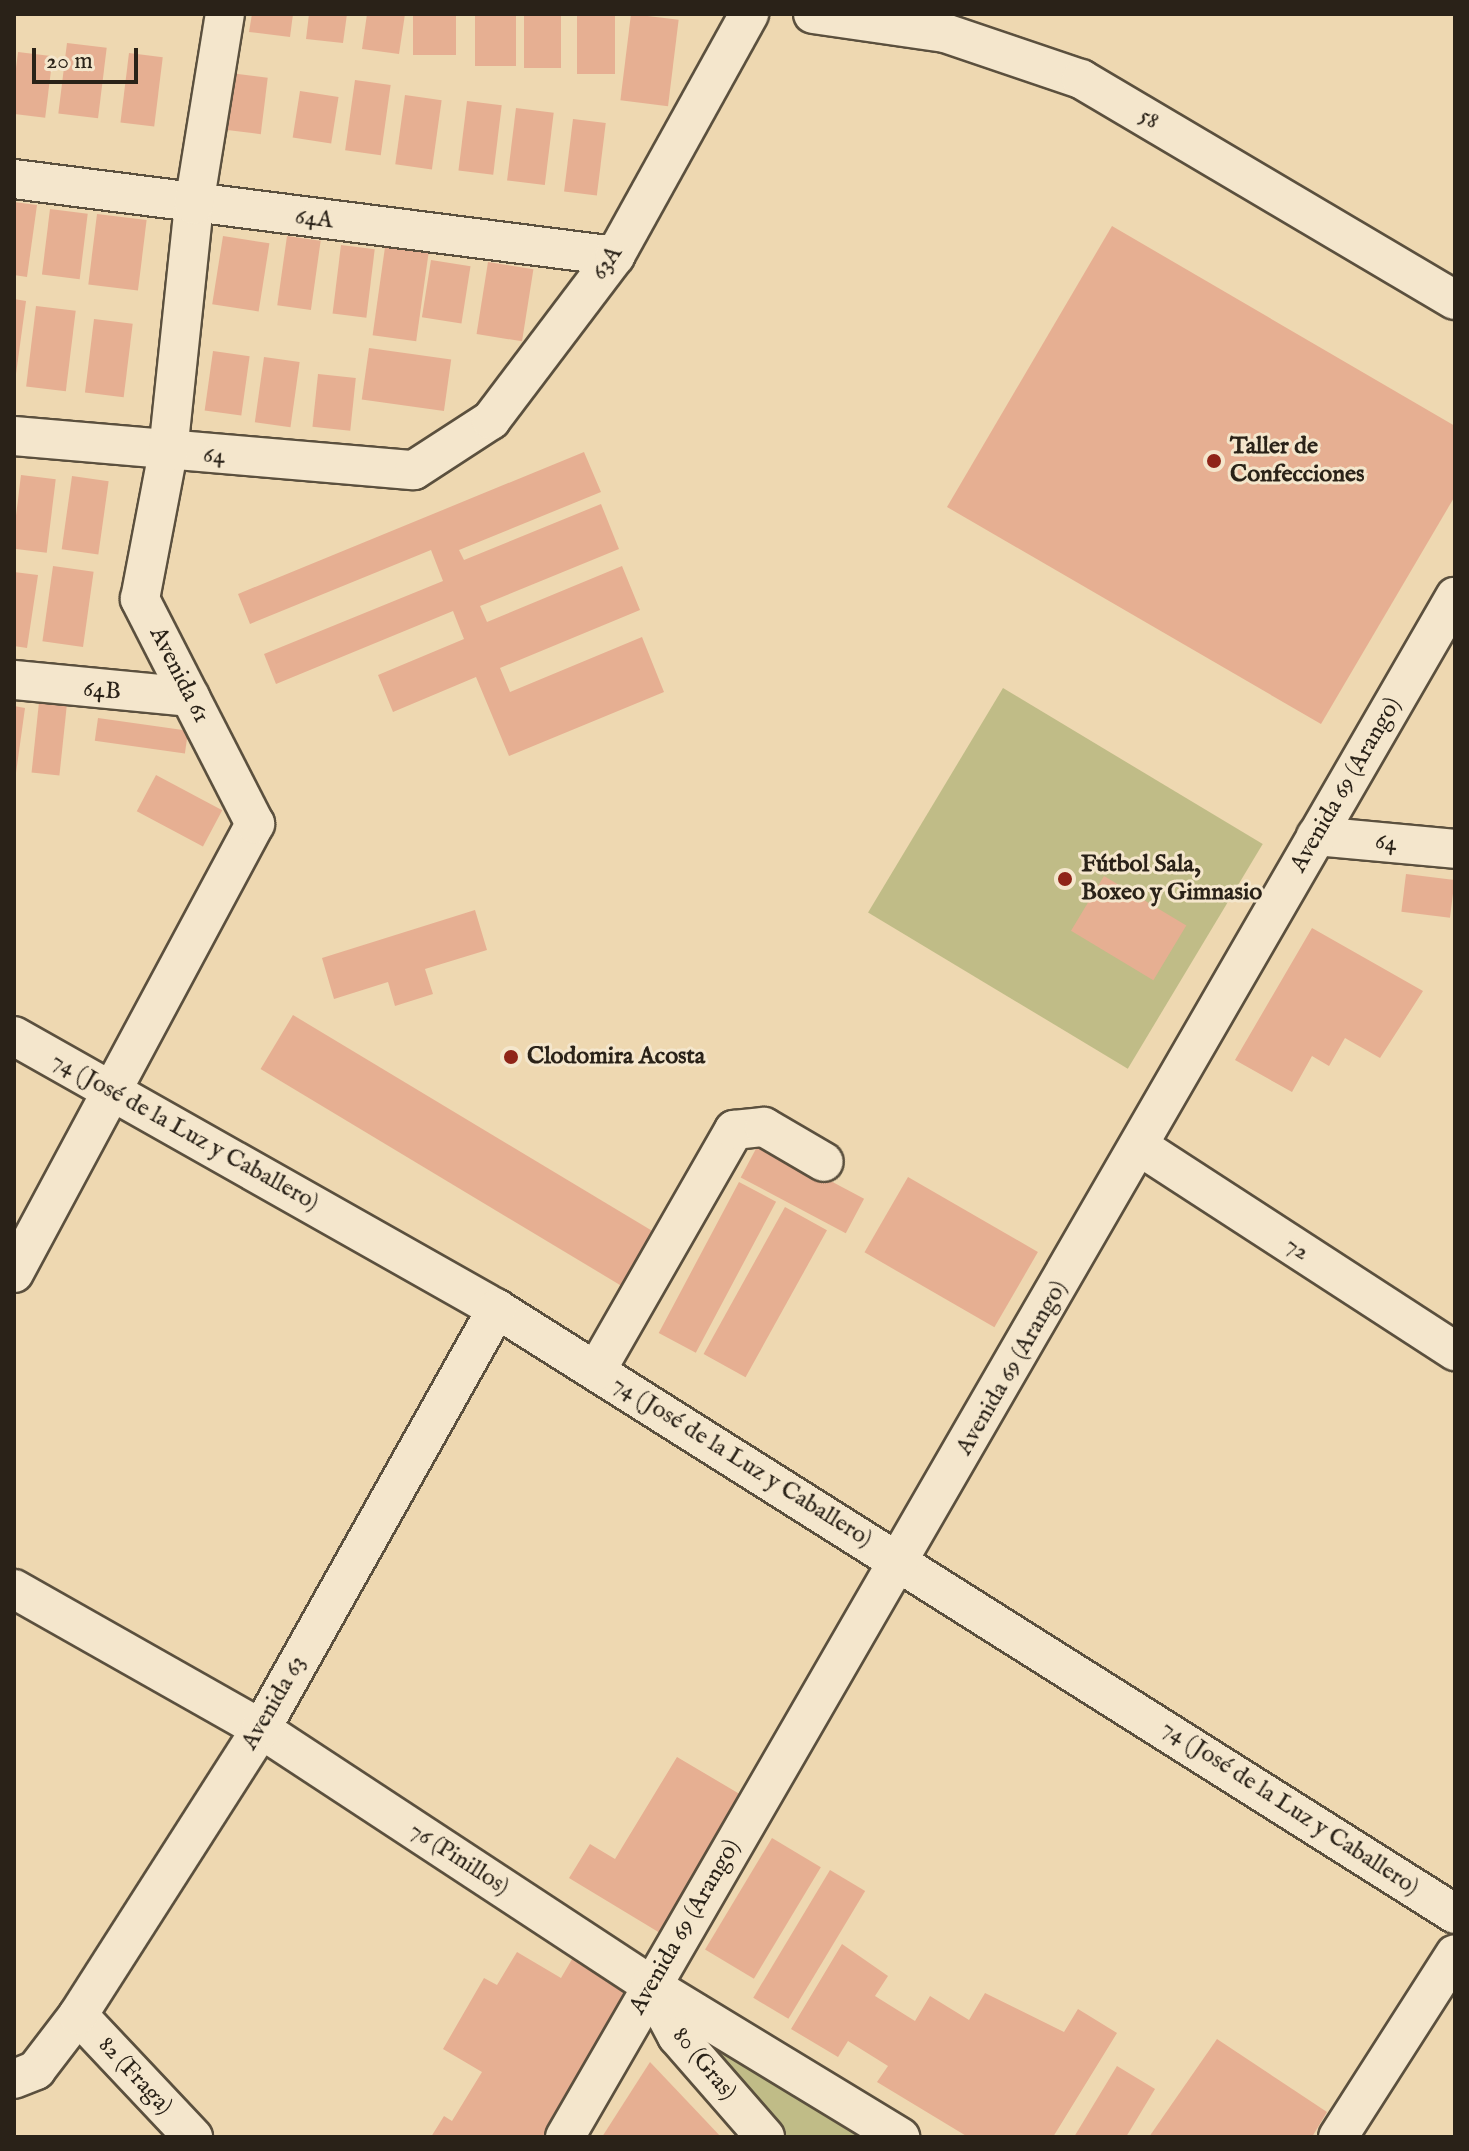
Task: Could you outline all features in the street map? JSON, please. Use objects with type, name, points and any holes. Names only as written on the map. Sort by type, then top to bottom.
[{"type":"street","name":"Avenida 61","points":[[14,1273],[108,1087],[255,824],[140,599],[168,452],[194,205],[225,14]]},
{"type":"street","name":"63A","points":[[414,470],[491,420],[615,256],[749,14]]},
{"type":"street","name":"58","points":[[813,14],[945,33],[1081,79],[1455,300]]},
{"type":"street","name":"64A","points":[[14,179],[194,205],[615,256]]},
{"type":"street","name":"64","points":[[14,436],[168,452],[414,470]]},
{"type":"street","name":"Avenida 69 (Arango)","points":[[565,2137],[650,1985],[901,1560],[1455,597]]},
{"type":"street","name":"64B","points":[[14,680],[190,697]]},
{"type":"street","name":"64","points":[[1316,836],[1455,849]]},
{"type":"street","name":"74 (José de la Luz y Caballero)","points":[[14,1036],[497,1309],[901,1560],[1455,1914]]},
{"type":"street","points":[[596,1371],[734,1130],[764,1127],[824,1162]]},
{"type":"street","name":"72","points":[[1139,1146],[1455,1351]]},
{"type":"street","name":"Avenida 63","points":[[19,2079],[78,2015],[261,1729],[497,1309]]},
{"type":"street","name":"76 (Pinillos)","points":[[14,1589],[261,1729],[650,1985],[900,2137]]},
{"type":"street","points":[[1338,2137],[1455,1954]]},
{"type":"street","name":"80 (Gras)","points":[[650,1985],[677,2036],[765,2137]]},
{"type":"street","name":"82 (Fraga)","points":[[78,2015],[193,2137]]},
{"type":"shaded area","name":"Fútbol Sala, Boxeo y Gimnasio","points":[[1003,688],[1263,844],[1128,1069],[868,913]]},
{"type":"shaded area","points":[[727,2045],[870,2137],[787,2137],[718,2061]]},
{"type":"building","points":[[252,14],[293,14],[290,37],[249,32]]},
{"type":"building","points":[[309,14],[347,14],[343,43],[306,39]]},
{"type":"building","points":[[367,14],[405,14],[399,54],[362,49]]},
{"type":"building","points":[[413,14],[456,14],[456,55],[413,55]]},
{"type":"building","points":[[475,14],[516,14],[516,66],[475,66]]},
{"type":"building","points":[[524,14],[561,14],[561,68],[524,68]]},
{"type":"building","points":[[577,14],[615,14],[615,74],[577,74]]},
{"type":"building","points":[[631,14],[679,20],[668,106],[620,100]]},
{"type":"building","points":[[67,43],[107,48],[98,118],[58,113]]},
{"type":"building","points":[[18,52],[53,56],[45,118],[14,114]]},
{"type":"building","points":[[129,53],[163,57],[154,127],[120,122]]},
{"type":"building","points":[[230,73],[268,78],[261,134],[223,130]]},
{"type":"building","points":[[355,80],[391,85],[381,155],[345,150]]},
{"type":"building","points":[[300,91],[339,97],[331,144],[293,137]]},
{"type":"building","points":[[405,95],[442,100],[432,169],[395,164]]},
{"type":"building","points":[[467,101],[502,105],[493,175],[458,170]]},
{"type":"building","points":[[516,108],[554,113],[545,185],[507,180]]},
{"type":"building","points":[[573,119],[606,123],[597,195],[564,191]]},
{"type":"building","points":[[14,202],[37,205],[27,277],[14,275]]},
{"type":"building","points":[[50,209],[88,214],[80,279],[42,275]]},
{"type":"building","points":[[97,214],[147,220],[138,291],[88,284]]},
{"type":"building","name":"Taller de Confecciones","points":[[1112,226],[1455,426],[1455,496],[1321,724],[947,507]]},
{"type":"building","points":[[223,236],[269,243],[259,312],[212,304]]},
{"type":"building","points":[[287,236],[321,241],[311,310],[277,305]]},
{"type":"building","points":[[341,245],[375,249],[366,318],[333,313]]},
{"type":"building","points":[[385,247],[429,253],[416,341],[373,335]]},
{"type":"building","points":[[431,260],[471,266],[461,324],[422,317]]},
{"type":"building","points":[[488,262],[533,269],[522,341],[477,334]]},
{"type":"building","points":[[14,299],[26,301],[16,374],[14,374]]},
{"type":"building","points":[[36,306],[76,311],[66,391],[26,386]]},
{"type":"building","points":[[94,319],[133,324],[124,397],[85,392]]},
{"type":"building","points":[[369,348],[451,360],[444,411],[362,399]]},
{"type":"building","points":[[213,351],[250,356],[241,416],[205,410]]},
{"type":"building","points":[[264,357],[300,362],[290,427],[255,422]]},
{"type":"building","points":[[318,374],[356,378],[350,431],[312,427]]},
{"type":"building","points":[[584,452],[601,492],[459,550],[464,560],[601,504],[619,549],[480,606],[487,622],[622,566],[640,610],[500,668],[510,692],[642,637],[664,692],[509,756],[476,677],[393,712],[378,675],[464,639],[453,611],[276,684],[264,654],[443,581],[431,550],[250,624],[238,594]]},
{"type":"building","points":[[21,475],[56,479],[47,553],[14,549]]},
{"type":"building","points":[[72,476],[109,481],[98,554],[62,549]]},
{"type":"building","points":[[53,566],[94,572],[83,647],[42,641]]},
{"type":"building","points":[[14,572],[38,575],[27,648],[14,646]]},
{"type":"building","points":[[39,702],[67,705],[59,776],[32,773]]},
{"type":"building","points":[[14,706],[25,708],[16,773],[14,773]]},
{"type":"building","points":[[98,718],[188,731],[185,753],[95,741]]},
{"type":"building","points":[[156,775],[222,810],[203,846],[137,811]]},
{"type":"building","points":[[1406,874],[1455,880],[1450,918],[1401,912]]},
{"type":"building","points":[[1104,876],[1186,925],[1153,980],[1071,931]]},
{"type":"building","points":[[475,910],[487,950],[425,969],[433,994],[395,1006],[388,982],[334,999],[322,958]]},
{"type":"building","points":[[1312,928],[1423,991],[1380,1058],[1345,1038],[1329,1066],[1312,1056],[1292,1092],[1235,1060]]},
{"type":"building","points":[[293,1015],[661,1236],[628,1290],[261,1069]]},
{"type":"building","points":[[759,1143],[864,1199],[846,1233],[741,1177]]},
{"type":"building","points":[[908,1177],[1038,1252],[994,1327],[864,1252]]},
{"type":"building","points":[[739,1182],[776,1202],[696,1353],[659,1333]]},
{"type":"building","points":[[785,1207],[827,1230],[746,1377],[704,1354]]},
{"type":"building","points":[[677,1757],[743,1796],[660,1933],[569,1878],[590,1844],[615,1859]]},
{"type":"building","points":[[772,1838],[821,1867],[754,1979],[705,1949]]},
{"type":"building","points":[[830,1870],[865,1891],[788,2019],[753,1998]]},
{"type":"building","points":[[842,1944],[888,1976],[875,1996],[915,2021],[930,1996],[969,2020],[985,1993],[1064,2032],[1078,2009],[1117,2033],[1053,2137],[968,2137],[877,2082],[888,2066],[848,2041],[838,2057],[791,2029]]},
{"type":"building","points":[[578,1949],[632,1981],[544,2137],[431,2137],[444,2116],[452,2121],[482,2072],[443,2049],[484,1978],[497,1985],[517,1952],[561,1978]]},
{"type":"building","points":[[1217,2039],[1327,2112],[1312,2137],[1149,2137]]},
{"type":"building","points":[[650,2062],[705,2120],[721,2137],[602,2137]]},
{"type":"building","points":[[1117,2066],[1155,2089],[1126,2137],[1074,2137]]},
{"type":"place","name":"Taller de Confecciones","points":[[1214,461]]},
{"type":"place","name":"Fútbol Sala, Boxeo y Gimnasio","points":[[1065,879]]},
{"type":"place","name":"Clodomira Acosta","points":[[511,1057]]}]
